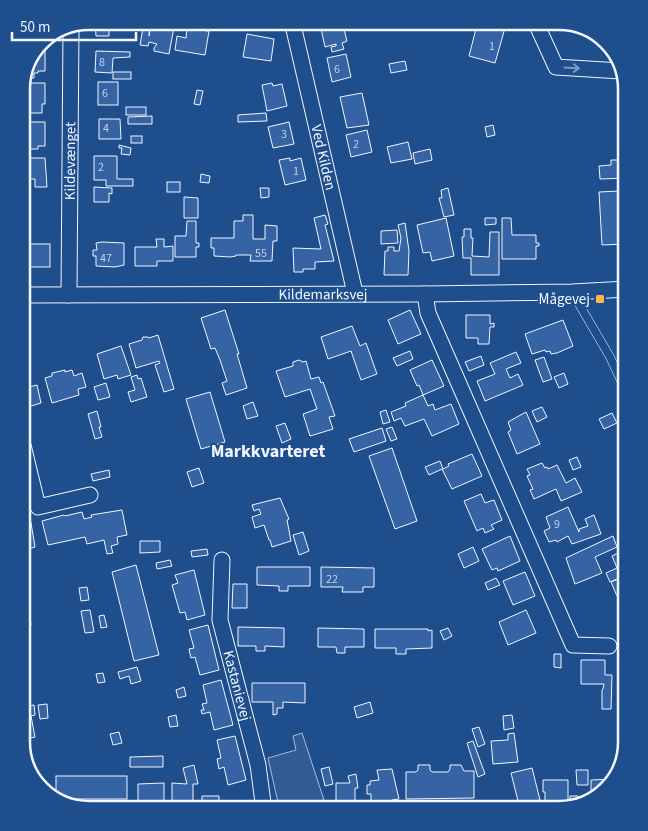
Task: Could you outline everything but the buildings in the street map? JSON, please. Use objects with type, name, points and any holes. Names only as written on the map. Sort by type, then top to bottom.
[{"type":"street","name":"Ved Kilden","points":[[294,30],[355,293]]},
{"type":"street","points":[[539,30],[556,67],[615,71]]},
{"type":"street","name":"Kildevænget","points":[[69,295],[71,33]]},
{"type":"street","name":"Kildemarksvej","points":[[30,295],[424,294],[572,292],[618,289]]},
{"type":"street","points":[[424,294],[428,313],[573,645],[609,646]]},
{"type":"street","points":[[30,474],[38,507],[90,495]]},
{"type":"street","name":"Kastanievej","points":[[222,560],[220,620],[258,766],[263,801]]},
{"type":"lane","points":[[572,292],[618,374]]},
{"type":"shaded area","points":[[302,733],[324,800],[278,801],[268,758],[296,750],[293,736]]},
{"type":"place","name":"Mågevej","points":[[600,299]]},
{"type":"district","name":"Markkvarteret","points":[[268,451]]}]
